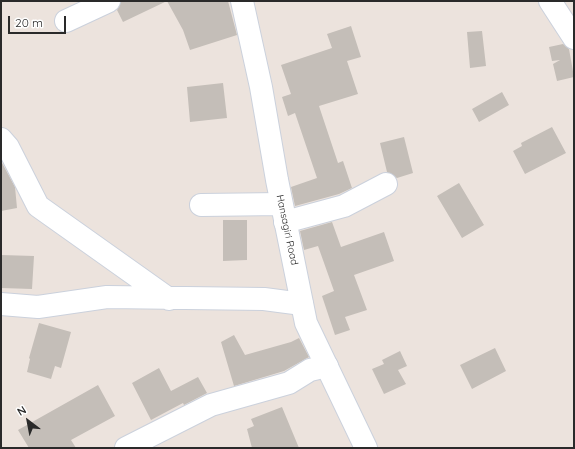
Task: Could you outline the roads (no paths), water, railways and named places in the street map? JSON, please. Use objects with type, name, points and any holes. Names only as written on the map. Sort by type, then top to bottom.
[{"type":"street","points":[[66,21],[109,1]]},
{"type":"street","name":"Hansagiri Road","points":[[242,1],[261,87],[283,213],[306,323],[366,448]]},
{"type":"street","points":[[550,1],[574,38]]},
{"type":"street","points":[[1,140],[8,147],[38,206],[169,299]]},
{"type":"street","points":[[201,205],[283,213],[344,206],[386,184]]},
{"type":"street","points":[[1,304],[38,307],[107,297],[264,300],[302,304]]},
{"type":"street","points":[[126,448],[211,405],[289,382],[310,370],[327,366]]}]
